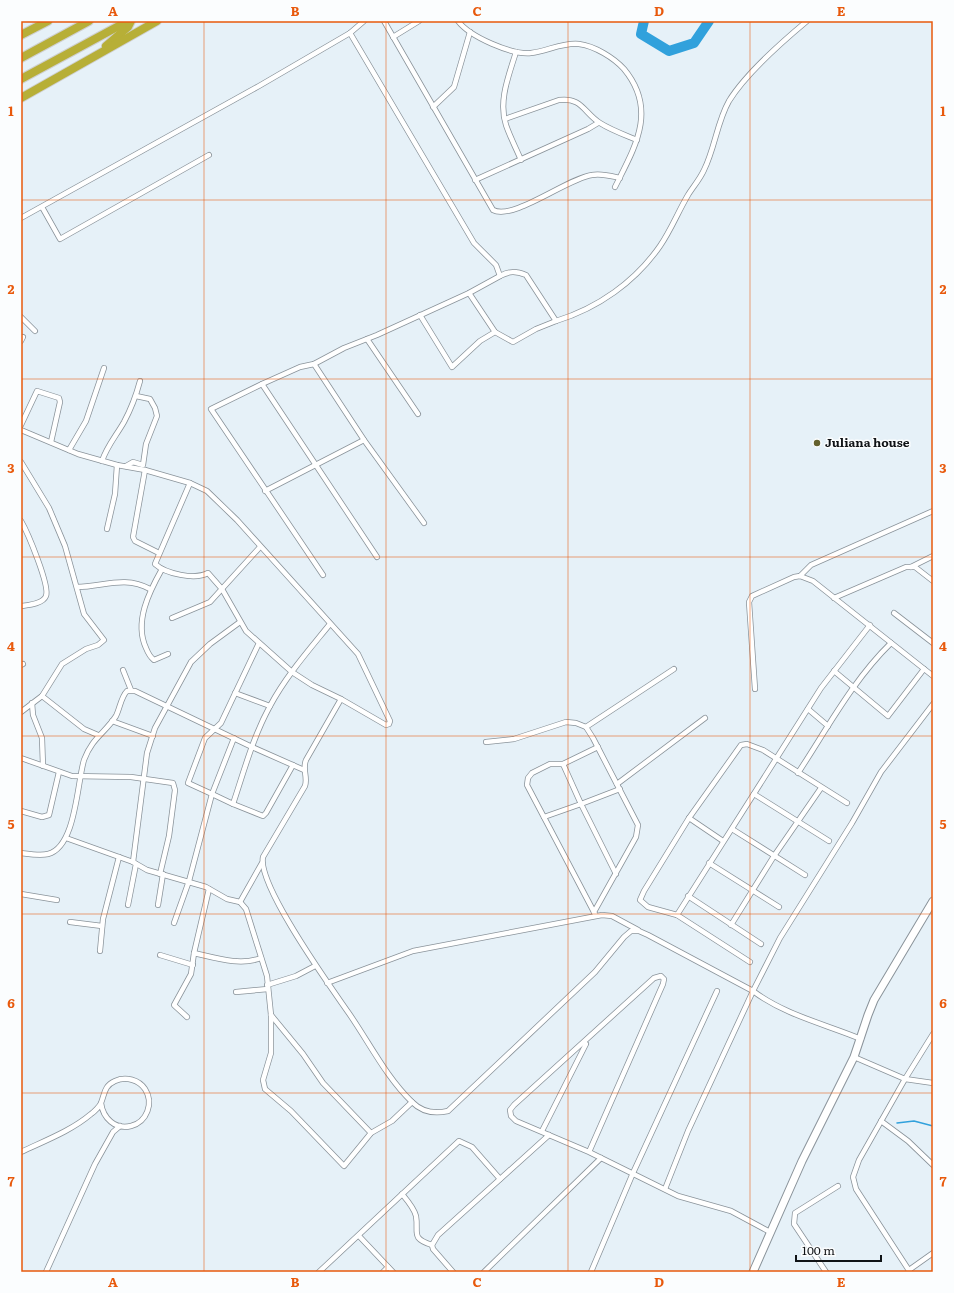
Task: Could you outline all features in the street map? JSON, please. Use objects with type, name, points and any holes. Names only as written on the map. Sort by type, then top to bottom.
[{"type":"highway","points":[[21,35],[48,21]]},
{"type":"highway","points":[[21,58],[89,21]]},
{"type":"highway","points":[[21,79],[128,21]]},
{"type":"highway","points":[[95,56],[128,27],[131,21]]},
{"type":"highway","points":[[21,98],[157,21]]},
{"type":"street","points":[[21,218],[350,33],[364,21]]},
{"type":"street","points":[[384,21],[493,210],[502,213],[514,209],[592,174],[620,178]]},
{"type":"street","points":[[393,37],[419,21]]},
{"type":"street","points":[[458,21],[470,32],[516,52],[532,53],[578,44],[588,46],[616,61],[628,74],[638,92],[641,104],[641,120],[637,140],[615,187]]},
{"type":"street","points":[[469,293],[495,332],[513,342],[531,331],[575,315],[595,305],[623,287],[641,269],[660,246],[688,195],[704,170],[729,102],[741,86],[757,69],[807,21]]},
{"type":"street","points":[[433,107],[454,87],[470,32]]},
{"type":"street","points":[[350,33],[474,243],[496,265],[500,276]]},
{"type":"street","points":[[516,52],[504,94],[503,108],[505,119],[521,160]]},
{"type":"street","points":[[505,119],[559,100],[567,99],[575,101],[598,122],[637,140]]},
{"type":"street","points":[[475,180],[588,129],[598,122]]},
{"type":"street","points":[[42,207],[60,239],[209,155]]},
{"type":"street","points":[[323,575],[211,409],[262,384],[300,367],[314,364],[344,348],[469,293],[507,272],[518,272],[526,275],[556,321]]},
{"type":"street","points":[[420,315],[452,367],[480,341],[495,332]]},
{"type":"street","points":[[21,317],[35,331]]},
{"type":"street","points":[[367,339],[418,414]]},
{"type":"street","points":[[314,364],[364,440],[424,523]]},
{"type":"street","points":[[69,450],[86,421],[104,368]]},
{"type":"street","points":[[102,461],[107,447],[125,421],[136,396],[140,381]]},
{"type":"street","points":[[262,384],[377,557]]},
{"type":"street","points":[[21,425],[37,391],[58,398],[60,402],[51,442]]},
{"type":"street","points":[[126,466],[132,462],[143,465],[146,444],[157,416],[156,408],[150,399],[140,395],[136,396]]},
{"type":"street","points":[[21,430],[69,450],[102,461],[146,470],[190,483],[208,491],[237,520],[358,654],[390,721],[389,724],[386,725],[341,699],[312,685],[292,672],[246,631],[222,589],[208,573],[201,577],[162,569],[155,564],[158,553],[190,483]]},
{"type":"street","points":[[266,491],[364,440]]},
{"type":"street","points":[[21,462],[23,470],[49,508],[65,546],[84,614],[104,642],[98,646],[86,649],[62,664],[42,696],[21,712]]},
{"type":"street","points":[[107,530],[115,494],[117,465]]},
{"type":"street","points":[[146,470],[133,537],[135,540],[158,553]]},
{"type":"street","points":[[800,576],[811,565],[933,511]]},
{"type":"street","points":[[21,521],[32,543],[46,589],[46,597],[41,601],[21,606]]},
{"type":"street","points":[[172,618],[210,602],[260,547]]},
{"type":"street","points":[[834,598],[906,567],[911,567],[933,556]]},
{"type":"street","points":[[911,567],[921,571],[933,581]]},
{"type":"street","points":[[162,569],[150,590],[144,609],[141,637],[151,658],[154,660],[158,660],[168,654]]},
{"type":"street","points":[[755,689],[749,602],[752,596],[794,577],[800,576],[813,581],[933,676]]},
{"type":"street","points":[[77,587],[89,587],[113,582],[141,585],[150,590]]},
{"type":"street","points":[[894,613],[933,643]]},
{"type":"street","points":[[128,905],[135,863],[147,753],[152,736],[191,662],[210,644],[240,622]]},
{"type":"street","points":[[233,804],[252,747],[270,706],[292,672],[330,624]]},
{"type":"street","points":[[677,915],[723,841],[834,671],[870,626]]},
{"type":"street","points":[[259,643],[216,729],[205,738],[188,783],[263,816],[293,765]]},
{"type":"street","points":[[798,773],[854,688],[881,652],[891,643]]},
{"type":"street","points":[[586,727],[674,669]]},
{"type":"street","points":[[834,671],[888,716],[924,669]]},
{"type":"street","points":[[123,670],[130,690],[304,770]]},
{"type":"street","points":[[21,853],[48,854],[57,849],[66,838],[76,803],[80,777],[85,760],[98,735],[107,728],[112,721],[125,693],[130,690]]},
{"type":"street","points":[[235,693],[270,706]]},
{"type":"street","points":[[42,696],[84,728],[98,735]]},
{"type":"street","points":[[240,902],[262,863],[263,857],[304,786],[306,776],[304,770],[306,760],[341,699]]},
{"type":"street","points":[[32,703],[34,715],[42,738],[43,766]]},
{"type":"street","points":[[664,1189],[688,1131],[753,991],[780,938],[852,823],[881,772],[933,704]]},
{"type":"street","points":[[808,710],[828,726]]},
{"type":"street","points":[[617,784],[706,718]]},
{"type":"street","points":[[112,721],[152,736]]},
{"type":"street","points":[[486,742],[514,739],[566,722],[576,723],[586,727],[598,747],[638,825],[638,830],[595,914]]},
{"type":"street","points":[[174,923],[189,881],[212,794],[234,738]]},
{"type":"street","points":[[750,962],[677,915],[648,907],[640,900],[644,891],[689,818],[741,745],[750,744],[847,803]]},
{"type":"street","points":[[595,914],[528,785],[528,778],[532,773],[550,764],[563,764],[598,747]]},
{"type":"street","points":[[21,758],[58,772],[80,777],[169,781],[174,786],[169,836],[158,905]]},
{"type":"street","points":[[563,764],[616,874]]},
{"type":"street","points":[[21,811],[42,817],[49,815],[58,772]]},
{"type":"street","points":[[731,925],[774,856],[821,788]]},
{"type":"street","points":[[544,817],[620,790]]},
{"type":"street","points":[[754,794],[829,841]]},
{"type":"street","points":[[689,818],[723,841]]},
{"type":"street","points":[[732,829],[805,875]]},
{"type":"street","points":[[66,838],[119,856],[147,870],[189,881],[209,889],[227,899],[240,902],[246,909],[262,958],[271,1015],[271,1053],[263,1080],[265,1089],[291,1111],[344,1166],[371,1133],[392,1122],[412,1102]]},
{"type":"street","points":[[100,951],[102,926],[119,856]]},
{"type":"street","points":[[262,863],[266,879],[315,966],[390,1074],[412,1102],[422,1109],[431,1112],[448,1111],[595,972],[624,937],[631,931],[639,931]]},
{"type":"street","points":[[709,863],[780,908]]},
{"type":"street","points":[[187,1017],[174,1005],[179,993],[189,978],[193,965],[194,953],[209,889]]},
{"type":"street","points":[[21,894],[57,900]]},
{"type":"street","points":[[688,896],[761,944]]},
{"type":"street","points":[[753,1272],[818,1127],[854,1057],[874,1000],[933,901]]},
{"type":"street","points":[[327,983],[417,950],[595,914],[612,916],[753,991],[766,1001],[861,1039]]},
{"type":"street","points":[[70,922],[102,926]]},
{"type":"street","points":[[194,953],[233,961],[250,961],[262,958]]},
{"type":"street","points":[[160,955],[193,965]]},
{"type":"street","points":[[236,992],[267,987],[291,978],[315,966]]},
{"type":"street","points":[[589,1152],[663,984],[664,979],[661,976],[654,978],[510,1110],[511,1116],[516,1121],[589,1152],[678,1196],[732,1211],[770,1232]]},
{"type":"street","points":[[592,1272],[633,1173],[717,991]]},
{"type":"street","points":[[271,1015],[303,1054],[323,1083],[371,1133]]},
{"type":"street","points":[[933,1034],[905,1079],[859,1160],[854,1171],[853,1183],[910,1271],[933,1253]]},
{"type":"street","points":[[542,1131],[588,1040]]},
{"type":"street","points":[[854,1057],[905,1079],[933,1083]]},
{"type":"street","points":[[21,1152],[75,1125],[92,1114],[101,1103],[103,1092],[114,1081],[130,1079],[144,1087],[149,1102],[144,1117],[131,1126],[120,1126],[107,1118],[101,1103]]},
{"type":"street","points":[[882,1121],[908,1141],[933,1165]]},
{"type":"street","points":[[46,1272],[94,1164],[113,1132],[120,1126]]},
{"type":"street","points":[[432,1245],[438,1235],[549,1135]]},
{"type":"street","points":[[319,1272],[459,1141],[472,1147],[500,1179]]},
{"type":"street","points":[[484,1272],[601,1158]]},
{"type":"street","points":[[826,1272],[794,1224],[794,1217],[798,1211],[838,1186]]},
{"type":"street","points":[[402,1194],[415,1214],[416,1232],[418,1238],[422,1242],[432,1245]]},
{"type":"street","points":[[359,1236],[393,1272]]},
{"type":"street","points":[[432,1245],[433,1249],[453,1272]]},
{"type":"street","points":[[382,1272],[388,1267]]},
{"type":"waterway","points":[[644,21],[641,34],[669,51],[694,43],[709,21]]},
{"type":"waterway","points":[[897,1123],[914,1121],[933,1126]]},
{"type":"place","name":"Juliana house","points":[[817,443]]}]
